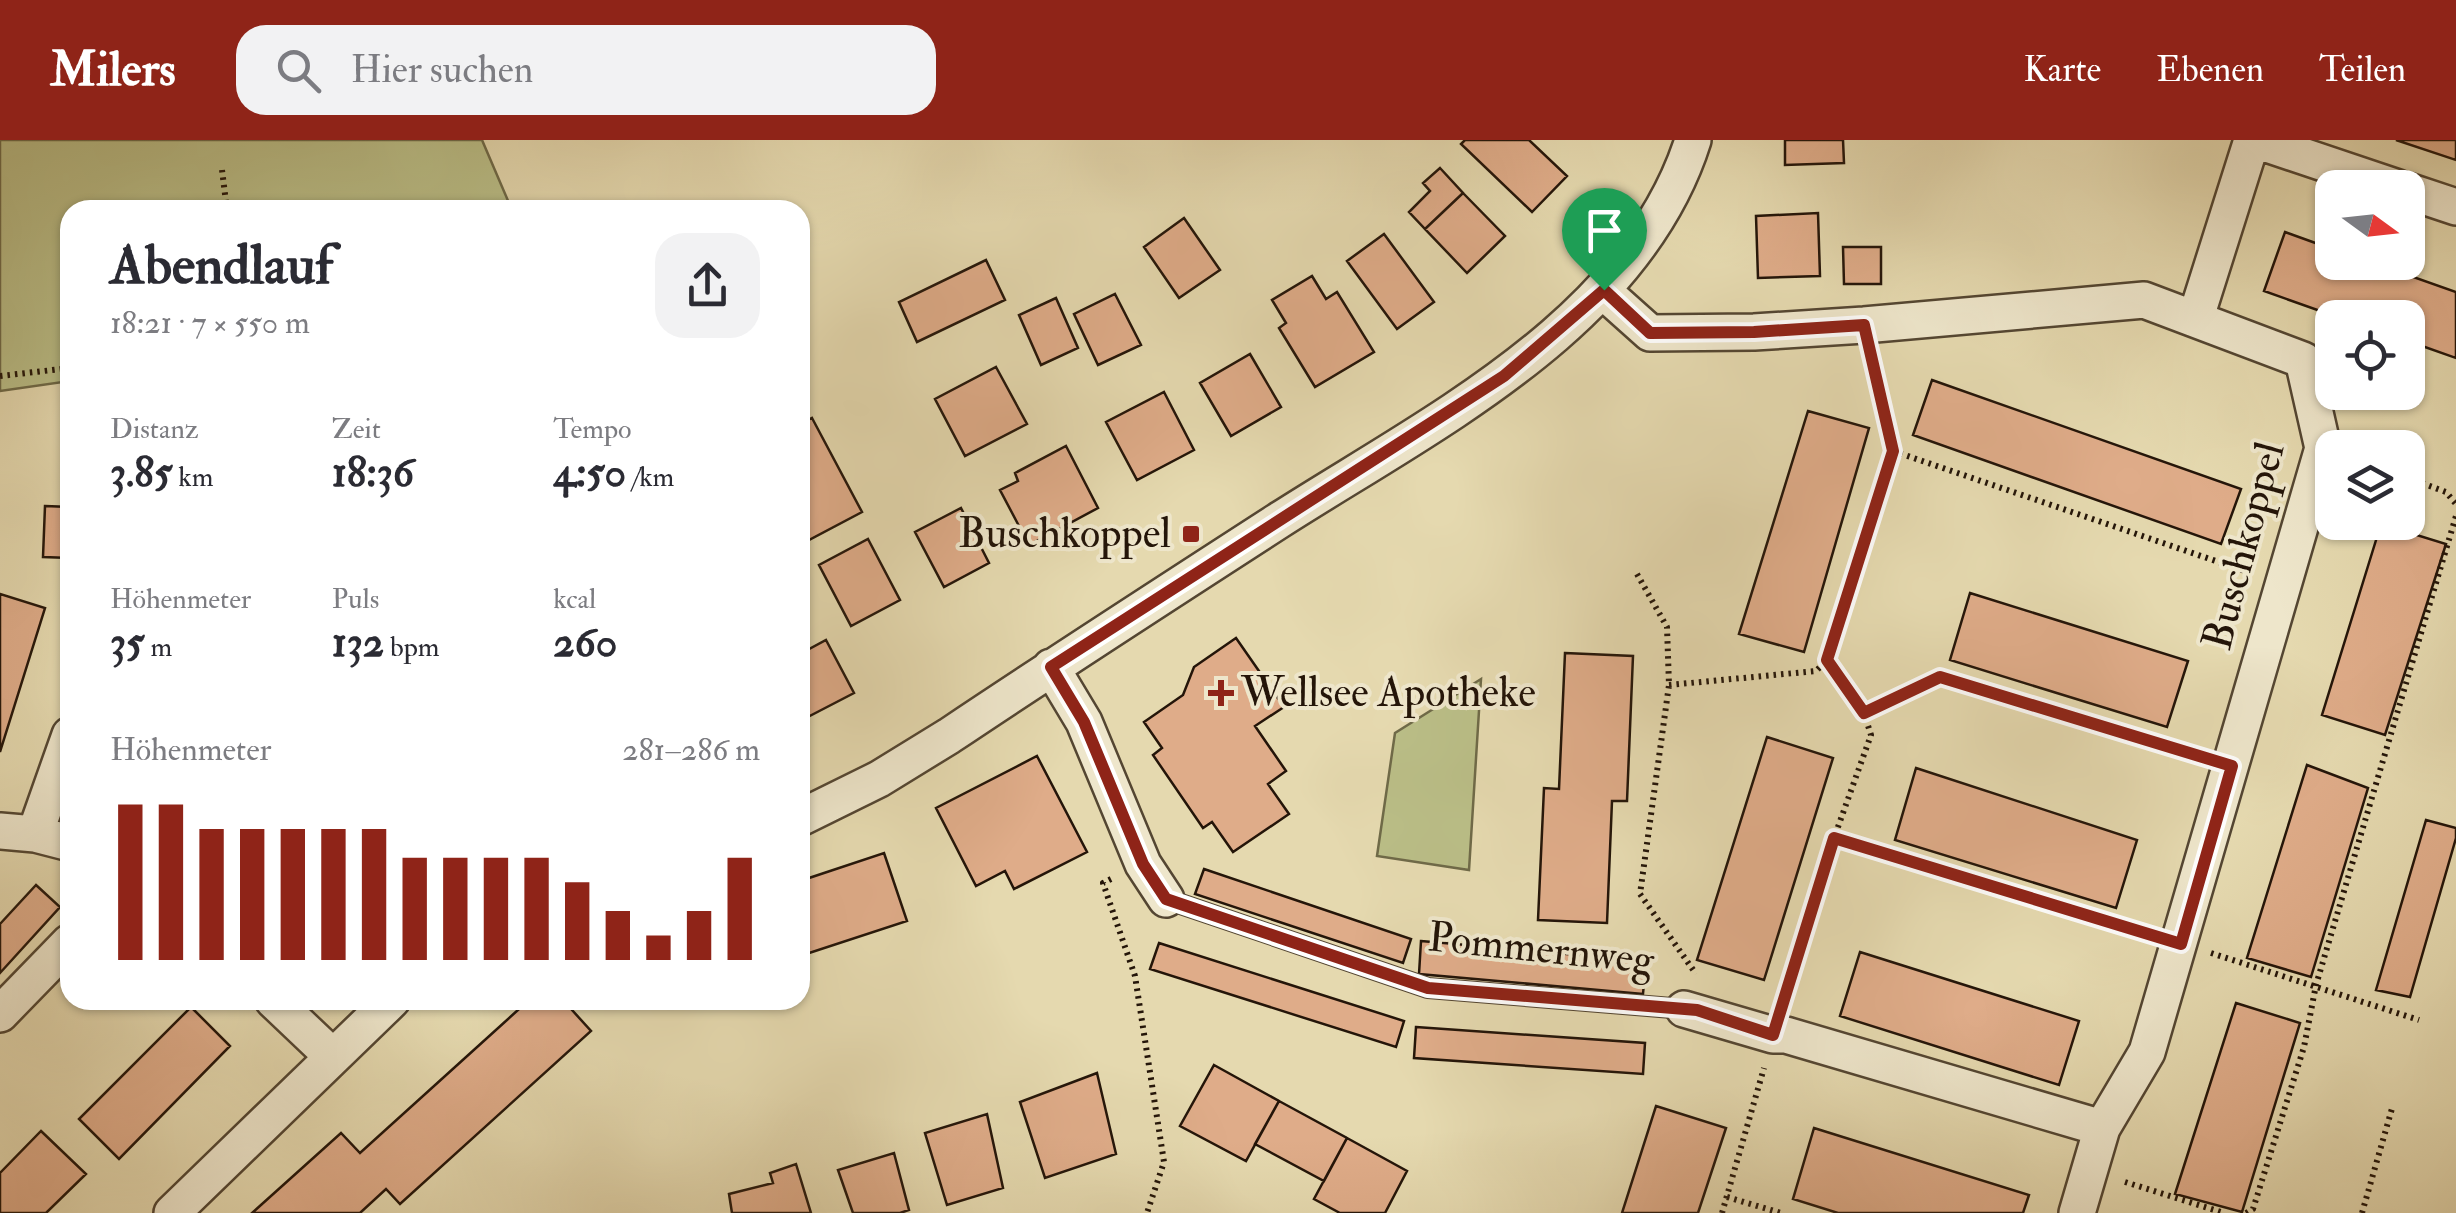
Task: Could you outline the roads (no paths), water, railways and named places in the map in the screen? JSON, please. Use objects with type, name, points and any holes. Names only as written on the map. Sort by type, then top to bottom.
[{"type":"street","points":[[810,808],[893,771],[1504,376],[1604,290],[1651,226],[1693,140]]},
{"type":"street","points":[[2196,318],[2254,140],[2344,170]]},
{"type":"street","points":[[2425,196],[2456,206]]},
{"type":"street","name":"Buschkoppel","points":[[1604,290],[1650,333],[1864,325],[2144,300],[2304,360],[2322,448],[2147,1052],[2102,1128],[2077,1213]]},
{"type":"street","name":"Pommernweg","points":[[1051,667],[1084,722],[1143,864],[1166,899]]},
{"type":"street","points":[[35,834],[60,763]]},
{"type":"street","points":[[0,831],[60,840]]},
{"type":"street","points":[[0,1014],[60,952]]},
{"type":"street","name":"Pommernweg","points":[[1684,1009],[2102,1128]]},
{"type":"street","points":[[283,1010],[333,1058]]},
{"type":"street","points":[[172,1213],[382,1010]]},
{"type":"lane","name":"Pommernweg","points":[[1166,899],[1428,988],[1684,1009]]},
{"type":"place","name":"Buschkoppel","points":[[1191,534]]},
{"type":"place","name":"Wellsee Apotheke","points":[[1221,693]]}]
